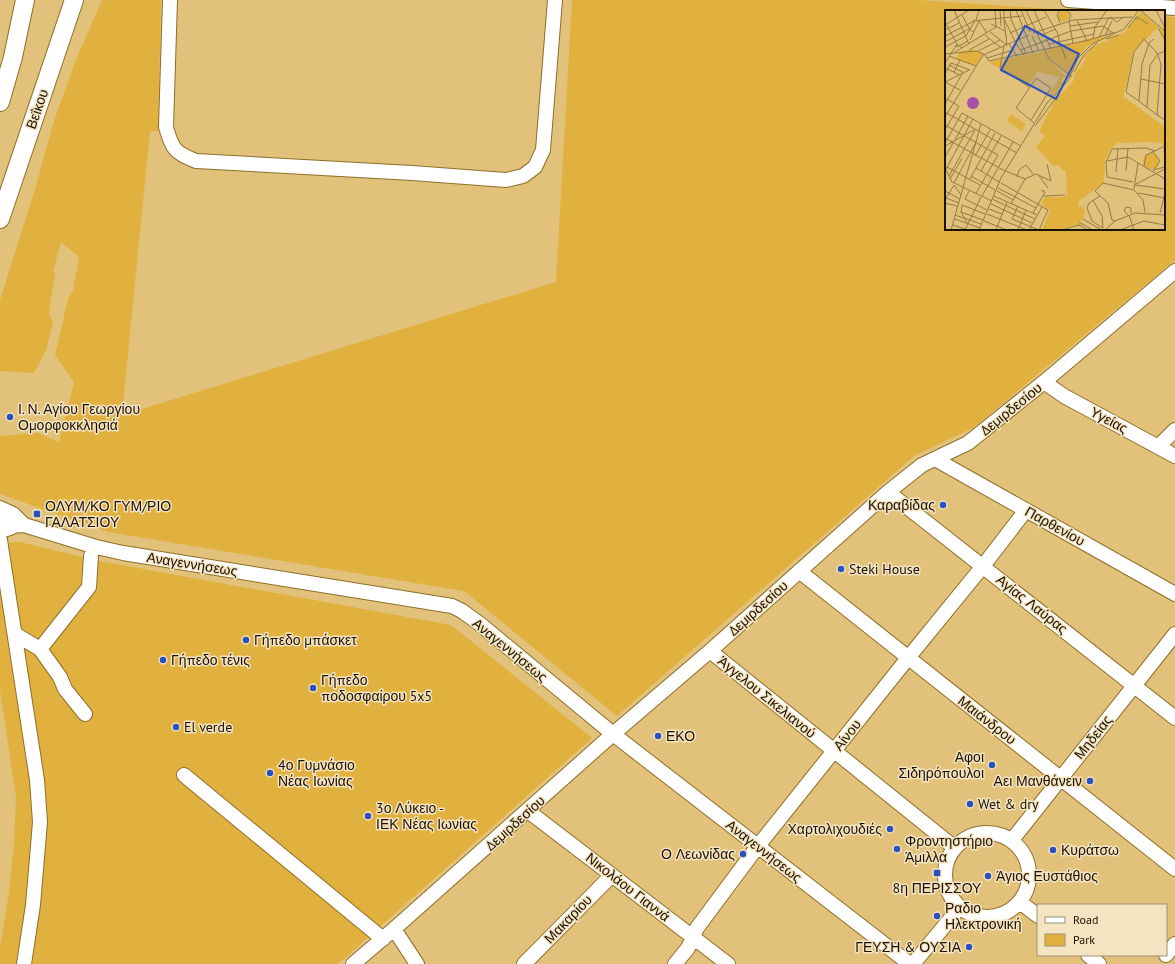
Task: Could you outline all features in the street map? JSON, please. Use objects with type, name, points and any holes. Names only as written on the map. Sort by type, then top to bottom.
[{"type":"main road","points":[[0,102],[13,57],[25,0]]},
{"type":"main road","name":"Βεΐκου","points":[[0,219],[74,0]]},
{"type":"street","points":[[170,0],[166,127],[170,143],[182,155],[196,162],[412,173],[506,180],[523,176],[535,167],[543,150],[555,0]]},
{"type":"street","points":[[1068,0],[1175,8]]},
{"type":"street","name":"Δεμιρδεσίου","points":[[353,964],[528,811],[613,734],[710,651],[888,492],[922,464],[968,443],[1044,382],[1175,271]]},
{"type":"street","name":"Υγείας","points":[[1044,382],[1064,396],[1175,456]]},
{"type":"street","points":[[1159,446],[1175,430]]},
{"type":"street","name":"Παρθενίου","points":[[935,458],[1175,594]]},
{"type":"street","name":"Αγίας Λαύρας","points":[[888,492],[1175,718]]},
{"type":"street","name":"Αναγεννήσεως","points":[[0,508],[13,514],[7,529],[123,553],[452,606],[462,611],[480,624],[613,734],[910,964]]},
{"type":"street","name":"Αίνου","points":[[675,964],[688,948],[697,928],[758,846],[983,566],[1026,510]]},
{"type":"street","points":[[7,529],[15,634],[37,780],[40,822],[33,905],[24,964]]},
{"type":"street","points":[[40,649],[89,587],[91,556]]},
{"type":"street","name":"Μαιάνδρου","points":[[799,571],[1175,869]]},
{"type":"street","points":[[15,634],[40,649],[60,676],[65,689],[85,714]]},
{"type":"street","name":"Μηδείας","points":[[1012,840],[1175,634]]},
{"type":"street","name":"Άγγελου Σικελιανού","points":[[710,651],[954,848]]},
{"type":"street","points":[[184,775],[383,939]]},
{"type":"street","name":"Νικολάου Γιαννά","points":[[528,811],[728,964]]},
{"type":"street","points":[[989,833],[1002,835],[1012,840],[1023,851],[1028,864],[1030,877],[1027,890],[1020,902],[1005,913],[987,917],[974,915],[960,907],[947,888],[945,874],[948,860],[954,848],[964,840],[976,834],[989,833]]},
{"type":"street","name":"Μακαρίου","points":[[524,964],[612,875]]},
{"type":"street","points":[[1020,902],[1037,915]]},
{"type":"street","points":[[913,964],[960,907]]},
{"type":"street","points":[[394,929],[417,964]]},
{"type":"street","points":[[1167,954],[1175,944]]},
{"type":"street","points":[[1089,956],[1099,964]]},
{"type":"street","points":[[1159,964],[1165,956]]},
{"type":"green space","points":[[102,0],[161,0],[158,131],[150,131],[122,415],[556,282],[572,0],[918,0],[1069,10],[945,10],[945,230],[1165,230],[1165,16],[1175,17],[1175,260],[973,428],[914,456],[617,716],[464,591],[108,532],[0,494],[0,436],[38,433],[59,442],[74,382],[55,355],[68,299],[73,290],[79,257],[61,242],[53,271],[55,273],[49,314],[53,322],[46,350],[34,373],[0,371],[0,300],[36,186],[53,124],[75,62]]},
{"type":"green space","points":[[20,542],[100,561],[451,625],[592,738],[338,964],[0,964],[0,947],[9,892],[14,843],[16,797],[0,690],[0,545],[4,543]]},
{"type":"place","name":"Ι. Ν. Αγίου Γεωργίου Ομορφοκκλησιά","points":[[10,417]]},
{"type":"place","name":"Καραβίδας","points":[[943,505]]},
{"type":"place","name":"ΟΛΥΜ/ΚΟ ΓΥΜ/ΡΙΟ ΓΑΛΑΤΣΙΟΥ","points":[[37,514]]},
{"type":"place","name":"Steki House","points":[[841,569]]},
{"type":"place","name":"Γήπεδο μπάσκετ","points":[[246,640]]},
{"type":"place","name":"Γήπεδο τένις","points":[[163,660]]},
{"type":"place","name":"Γήπεδο ποδοσφαίρου 5x5","points":[[313,688]]},
{"type":"place","name":"El verde","points":[[176,727]]},
{"type":"place","name":"ΕΚΟ","points":[[658,736]]},
{"type":"place","name":"Αφοι Σιδηρόπουλοι","points":[[992,765]]},
{"type":"place","name":"4ο Γυμνάσιο Νέας Ιωνίας","points":[[270,773]]},
{"type":"place","name":"Αει Μανθάνειν","points":[[1090,781]]},
{"type":"place","name":"Wet & dry","points":[[970,804]]},
{"type":"place","name":"3ο Λύκειο - ΙΕΚ Νέας Ιωνίας","points":[[368,816]]},
{"type":"place","name":"Χαρτολιχουδιές","points":[[890,829]]},
{"type":"place","name":"Φροντηστήριο Άμιλλα","points":[[897,849]]},
{"type":"place","name":"Κυράτσω","points":[[1053,850]]},
{"type":"place","name":"Ο Λεωνίδας","points":[[743,854]]},
{"type":"place","name":"8η ΠΕΡΙΣΣΟΥ","points":[[937,873]]},
{"type":"place","name":"Άγιος Ευστάθιος","points":[[988,876]]},
{"type":"place","name":"Ραδιο Ηλεκτρονική","points":[[937,916]]},
{"type":"place","name":"ΓΕΥΣΗ & ΟΥΣΙΑ","points":[[969,947]]}]
